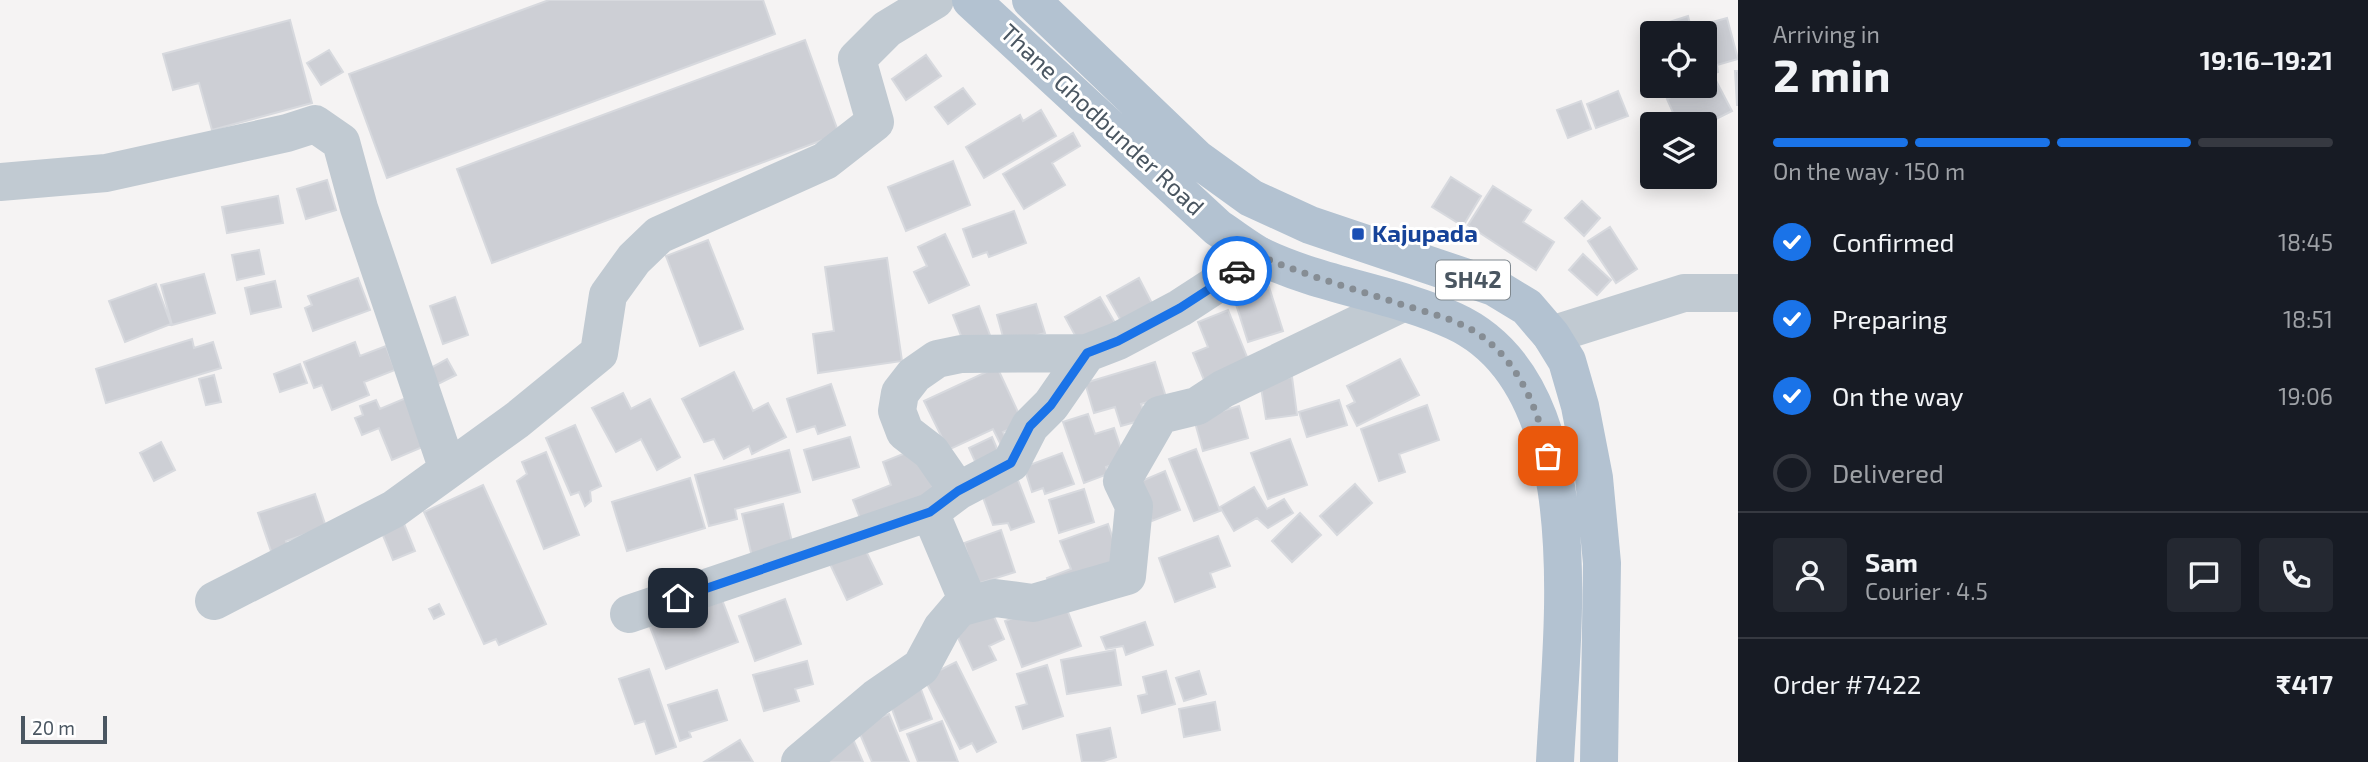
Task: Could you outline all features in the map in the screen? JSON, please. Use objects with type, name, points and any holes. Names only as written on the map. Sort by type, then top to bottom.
[{"type":"main road","name":"Thane Ghodbunder Road","points":[[971,0],[1218,228],[1260,256],[1454,321],[1490,343],[1524,386],[1543,432],[1557,503],[1563,573],[1555,762]]},
{"type":"main road","name":"Thane Ghodbunder Road","points":[[1031,0],[1196,159],[1251,198],[1280,214],[1494,287],[1527,307],[1551,335],[1567,361],[1580,406],[1594,478],[1602,563],[1598,762]]},
{"type":"main road","points":[[1260,256],[1280,214]]},
{"type":"street","points":[[214,600],[394,509],[517,420],[599,353],[608,295],[635,259],[659,235],[825,161],[874,122],[857,59],[887,29],[935,0]]},
{"type":"street","points":[[0,181],[106,173],[287,133],[315,124],[341,142],[359,208],[448,470]]},
{"type":"street","points":[[969,604],[931,452],[905,432],[897,411],[900,393],[914,375],[937,359],[961,354],[1087,353],[1118,341],[1180,308],[1260,256]]},
{"type":"street","points":[[1551,335],[1684,293],[1738,293]]},
{"type":"street","points":[[800,762],[876,698],[921,667],[950,616],[969,604],[995,598],[1033,603],[1127,576],[1135,506],[1122,481],[1160,415],[1197,406],[1223,389],[1400,304]]},
{"type":"street","points":[[629,614],[944,502],[1011,463],[1030,426],[1051,405],[1087,353]]},
{"type":"building","points":[[549,0],[763,0],[775,34],[387,178],[349,74]]},
{"type":"building","points":[[1688,16],[1689,21],[1672,21]]},
{"type":"building","points":[[1727,18],[1738,59],[1717,65],[1716,21]]},
{"type":"building","points":[[290,20],[312,103],[212,130],[199,83],[173,90],[163,54]]},
{"type":"building","points":[[805,40],[839,134],[492,263],[457,169]]},
{"type":"building","points":[[329,50],[343,72],[321,85],[307,63]]},
{"type":"building","points":[[926,55],[941,76],[906,100],[892,79]]},
{"type":"building","points":[[1735,71],[1738,71],[1738,105],[1737,105]]},
{"type":"building","points":[[1717,83],[1732,111],[1717,118],[1717,112],[1673,112],[1667,99],[1717,98]]},
{"type":"building","points":[[963,88],[975,104],[948,124],[935,107]]},
{"type":"building","points":[[1618,91],[1628,116],[1596,128],[1587,104]]},
{"type":"building","points":[[1581,101],[1591,129],[1568,138],[1557,110]]},
{"type":"building","points":[[1041,110],[1056,136],[984,178],[966,147],[1020,115],[1023,121]]},
{"type":"building","points":[[1073,133],[1080,146],[1052,163],[1065,185],[1024,209],[1003,174]]},
{"type":"building","points":[[953,161],[970,205],[906,231],[888,187]]},
{"type":"building","points":[[1451,177],[1481,196],[1463,226],[1432,207]]},
{"type":"building","points":[[327,180],[336,210],[306,219],[297,189]]},
{"type":"building","points":[[1493,186],[1531,210],[1523,222],[1554,242],[1536,270],[1468,225]]},
{"type":"building","points":[[278,196],[283,223],[227,233],[222,207]]},
{"type":"building","points":[[1582,201],[1600,218],[1584,236],[1565,218]]},
{"type":"building","points":[[1014,211],[1026,243],[989,257],[987,252],[973,257],[963,229]]},
{"type":"building","points":[[1610,227],[1637,269],[1616,283],[1588,241]]},
{"type":"building","points":[[945,234],[969,285],[929,303],[914,272],[927,266],[918,247]]},
{"type":"building","points":[[708,240],[743,329],[700,346],[666,256]]},
{"type":"building","points":[[259,250],[264,274],[237,280],[232,255]]},
{"type":"building","points":[[1583,254],[1611,280],[1597,295],[1569,270]]},
{"type":"building","points":[[887,258],[902,361],[818,373],[813,334],[834,331],[825,267]]},
{"type":"building","points":[[204,274],[215,313],[172,325],[161,285]]},
{"type":"building","points":[[358,278],[370,310],[313,331],[305,308],[312,305],[308,296]]},
{"type":"building","points":[[1139,278],[1156,311],[1125,328],[1107,296]]},
{"type":"building","points":[[275,281],[281,307],[251,314],[245,288]]},
{"type":"building","points":[[156,284],[171,324],[125,342],[109,301]]},
{"type":"building","points":[[1269,287],[1283,331],[1248,342],[1234,298]]},
{"type":"building","points":[[455,297],[468,335],[443,344],[430,306]]},
{"type":"building","points":[[1100,297],[1118,328],[1082,348],[1065,317]]},
{"type":"building","points":[[1036,304],[1045,333],[1005,344],[997,315]]},
{"type":"building","points":[[979,306],[991,338],[963,341],[953,315]]},
{"type":"building","points":[[1228,310],[1249,362],[1204,380],[1193,353],[1208,347],[1198,322]]},
{"type":"building","points":[[192,339],[194,348],[213,342],[221,368],[106,403],[96,369]]},
{"type":"building","points":[[355,342],[360,356],[386,346],[395,370],[364,382],[369,395],[332,410],[322,385],[314,388],[304,362]]},
{"type":"building","points":[[447,359],[456,375],[426,390],[418,375]]},
{"type":"building","points":[[1400,359],[1419,395],[1357,426],[1347,406],[1355,402],[1347,386]]},
{"type":"building","points":[[1155,362],[1166,397],[1141,404],[1146,419],[1121,426],[1115,407],[1094,413],[1085,383]]},
{"type":"building","points":[[300,364],[307,383],[280,392],[274,374]]},
{"type":"building","points":[[997,367],[1023,423],[1003,432],[1010,446],[1003,449],[993,429],[948,450],[924,401]]},
{"type":"building","points":[[734,372],[753,411],[768,403],[786,437],[752,454],[749,446],[724,459],[714,439],[704,442],[682,399]]},
{"type":"building","points":[[214,375],[221,402],[206,405],[199,379]]},
{"type":"building","points":[[1292,377],[1297,415],[1266,419],[1260,381]]},
{"type":"building","points":[[831,384],[845,425],[818,434],[815,426],[797,432],[787,399]]},
{"type":"building","points":[[623,393],[631,409],[650,399],[680,457],[657,470],[641,439],[616,452],[592,408]]},
{"type":"building","points":[[406,398],[425,446],[392,460],[379,428],[362,435],[355,418],[363,415],[360,406],[376,400],[380,409]]},
{"type":"building","points":[[1339,400],[1347,425],[1307,437],[1299,412]]},
{"type":"building","points":[[1427,405],[1439,440],[1399,454],[1405,472],[1379,481],[1361,429]]},
{"type":"building","points":[[1239,406],[1248,438],[1203,451],[1194,419]]},
{"type":"building","points":[[1088,414],[1095,434],[1114,428],[1125,461],[1106,467],[1108,474],[1084,483],[1063,422]]},
{"type":"building","points":[[575,425],[601,486],[590,491],[591,501],[585,506],[579,492],[571,495],[546,438]]},
{"type":"building","points":[[850,437],[859,467],[813,480],[804,450]]},
{"type":"building","points":[[992,437],[1001,458],[978,468],[969,448]]},
{"type":"building","points":[[1290,439],[1307,485],[1268,499],[1251,453]]},
{"type":"building","points":[[161,442],[175,470],[154,481],[140,453]]},
{"type":"building","points":[[918,448],[939,503],[865,531],[853,500],[891,485],[883,462]]},
{"type":"building","points":[[1196,449],[1220,511],[1194,521],[1169,459]]},
{"type":"building","points":[[789,450],[800,492],[735,509],[737,519],[709,526],[695,475]]},
{"type":"building","points":[[546,452],[579,535],[544,549],[517,481],[527,474],[522,462]]},
{"type":"building","points":[[1062,453],[1074,484],[1045,494],[1043,488],[1032,492],[1024,467]]},
{"type":"building","points":[[1165,471],[1180,510],[1152,521],[1137,483]]},
{"type":"building","points":[[1016,475],[1034,522],[1011,530],[1008,523],[993,525],[980,489]]},
{"type":"building","points":[[690,478],[705,528],[627,551],[612,502]]},
{"type":"building","points":[[1355,484],[1372,503],[1337,535],[1320,516]]},
{"type":"building","points":[[483,485],[546,624],[499,645],[496,639],[484,644],[424,512]]},
{"type":"building","points":[[1254,487],[1267,509],[1284,499],[1293,513],[1268,528],[1257,518],[1234,531],[1220,507]]},
{"type":"building","points":[[1084,489],[1094,522],[1059,533],[1049,500]]},
{"type":"building","points":[[315,494],[326,527],[286,541],[291,554],[274,560],[258,513]]},
{"type":"building","points":[[783,504],[792,542],[753,561],[742,514]]},
{"type":"building","points":[[1300,513],[1321,535],[1292,562],[1272,541]]},
{"type":"building","points":[[402,519],[415,551],[393,560],[380,528]]},
{"type":"building","points":[[1108,524],[1122,566],[1052,591],[1047,578],[1071,569],[1060,541]]},
{"type":"building","points":[[1001,530],[1015,572],[977,584],[964,543]]},
{"type":"building","points":[[1218,536],[1230,566],[1210,573],[1215,587],[1175,602],[1159,558]]},
{"type":"building","points":[[865,549],[882,584],[847,600],[830,564]]},
{"type":"building","points":[[721,597],[738,642],[666,669],[649,624]]},
{"type":"building","points":[[785,599],[801,644],[755,661],[739,616]]},
{"type":"building","points":[[1063,599],[1081,646],[1022,667],[1005,621]]},
{"type":"building","points":[[439,604],[444,614],[434,619],[429,609]]},
{"type":"building","points":[[992,612],[1004,639],[989,646],[996,660],[973,670],[954,629]]},
{"type":"building","points":[[1145,622],[1153,645],[1126,655],[1123,646],[1106,649],[1101,637]]},
{"type":"building","points":[[1115,650],[1121,685],[1067,694],[1061,660]]},
{"type":"building","points":[[807,661],[813,684],[795,689],[799,701],[764,711],[753,675]]},
{"type":"building","points":[[956,662],[996,742],[977,752],[972,743],[960,749],[924,678]]},
{"type":"building","points":[[1047,665],[1063,716],[1023,729],[1016,707],[1027,704],[1017,674]]},
{"type":"building","points":[[649,669],[676,747],[656,754],[645,721],[635,724],[619,679]]},
{"type":"building","points":[[1166,671],[1175,704],[1142,713],[1138,696],[1147,694],[1143,677]]},
{"type":"building","points":[[1199,671],[1206,694],[1184,701],[1176,678]]},
{"type":"building","points":[[919,684],[932,719],[900,731],[887,695]]},
{"type":"building","points":[[717,690],[727,720],[689,732],[691,737],[680,741],[668,705]]},
{"type":"building","points":[[1215,702],[1220,730],[1184,737],[1179,709]]},
{"type":"building","points":[[889,714],[909,762],[872,762],[857,727]]},
{"type":"building","points":[[942,721],[958,762],[918,762],[907,734]]},
{"type":"building","points":[[1110,728],[1116,757],[1101,762],[1082,762],[1077,735]]},
{"type":"building","points":[[853,739],[863,762],[820,762]]},
{"type":"building","points":[[740,740],[753,762],[704,762]]},
{"type":"way so far","points":[[1237,271],[1260,256],[1292,270],[1454,321],[1490,343],[1524,386],[1543,432],[1548,456]]},
{"type":"place","name":"Kajupada","points":[[1358,234]]},
{"type":"route","points":[[678,598],[896,526],[930,512],[958,491],[1011,463],[1030,426],[1051,405],[1087,353],[1118,341],[1180,308],[1237,271]]}]
